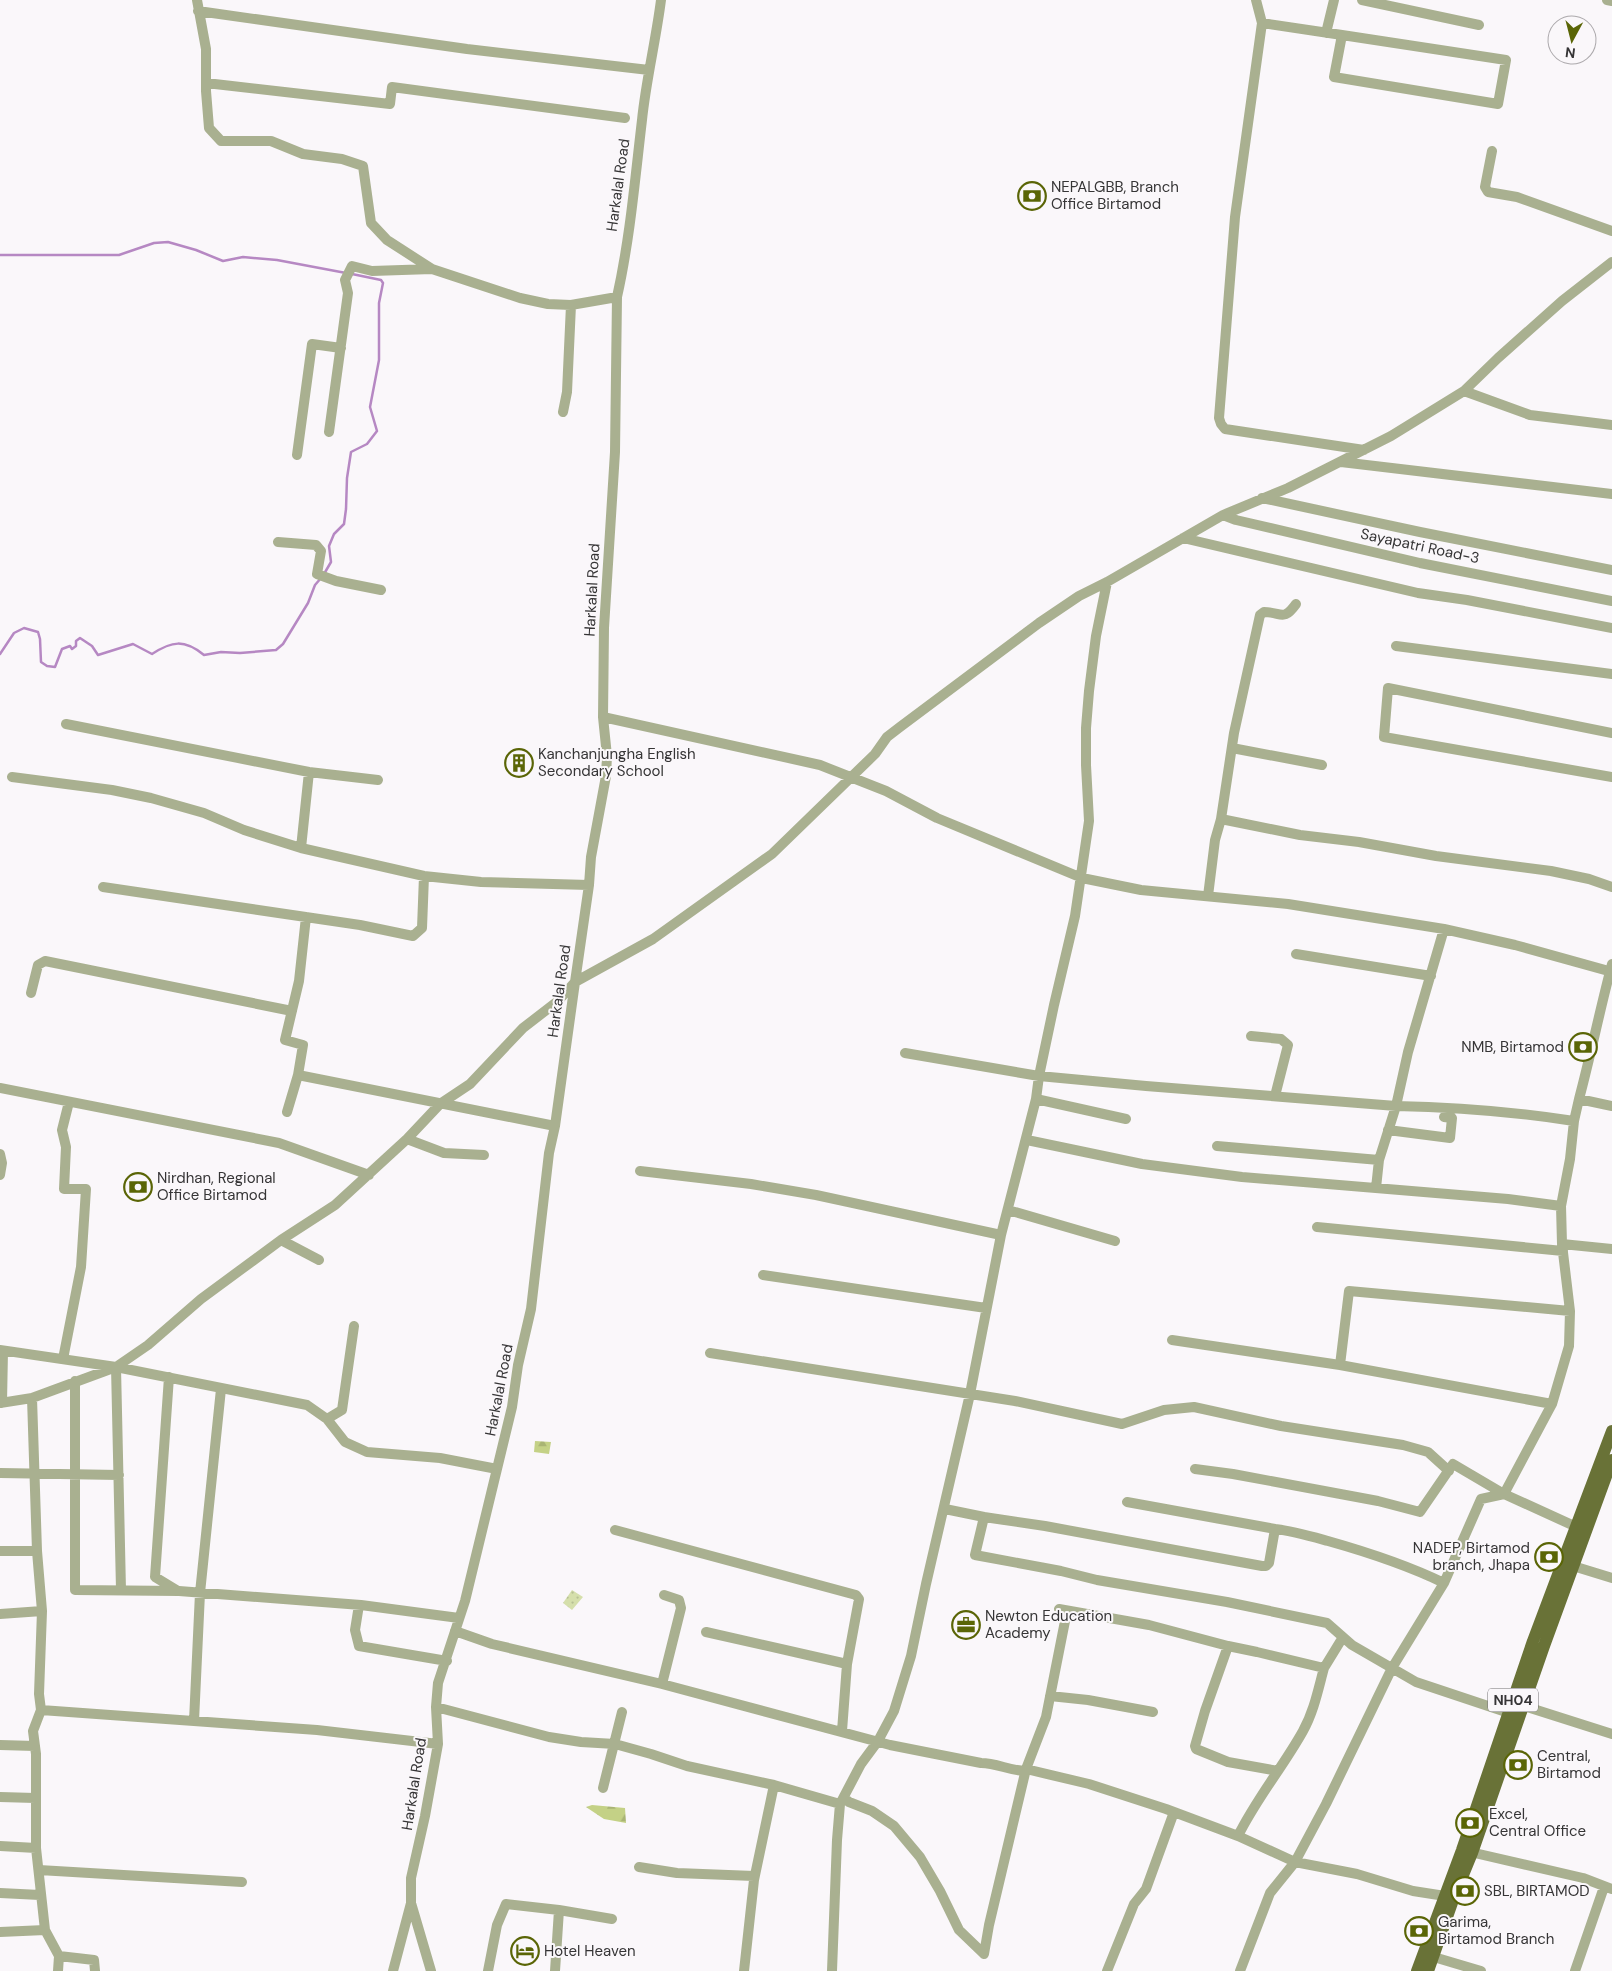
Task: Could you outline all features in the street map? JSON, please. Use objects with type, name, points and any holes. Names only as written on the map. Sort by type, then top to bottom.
[{"type":"main road","name":"NH04","points":[[1417,1971],[1428,1955],[1454,1897],[1467,1851],[1517,1709],[1574,1566],[1582,1530],[1612,1431]]},
{"type":"main road","name":"NH04","points":[[1517,1709],[1562,1561],[1582,1530],[1612,1460]]},
{"type":"main road","name":"NH04","points":[[1428,1971],[1428,1955],[1446,1896],[1467,1851]]},
{"type":"street","points":[[197,0],[206,49],[209,128],[221,141],[271,141],[304,154],[342,159],[363,166],[371,223],[387,240],[432,269],[520,298],[548,304],[571,305],[617,297]]},
{"type":"street","name":"Harkalal Road","points":[[432,1971],[411,1904],[411,1878],[438,1744],[436,1707],[438,1683],[460,1618],[498,1469],[531,1309],[549,1153],[555,1126],[576,982],[591,858],[606,776],[607,756],[603,716],[604,628],[615,452],[617,297],[622,274],[661,0]]},
{"type":"street","points":[[1256,0],[1262,23],[1235,217],[1219,418],[1225,429],[1364,450]]},
{"type":"street","points":[[1326,33],[1334,0]]},
{"type":"street","points":[[1362,0],[1479,24]]},
{"type":"street","points":[[1607,0],[1612,1]]},
{"type":"street","points":[[198,11],[467,48],[650,70]]},
{"type":"street","points":[[1262,23],[1326,33],[1342,35],[1506,60],[1498,104],[1334,77],[1342,35]]},
{"type":"street","points":[[206,83],[390,104],[392,87],[625,118]]},
{"type":"street","points":[[1492,151],[1485,187],[1488,192],[1517,197],[1612,231]]},
{"type":"street","points":[[498,1469],[440,1458],[367,1452],[345,1442],[327,1419],[307,1405],[221,1389],[116,1366],[2,1350],[1,1403],[32,1398],[116,1366],[148,1345],[201,1300],[281,1240],[335,1205],[407,1139],[440,1104],[470,1084],[523,1028],[558,1002],[576,982],[653,939],[768,857],[875,754],[887,737],[1039,623],[1079,596],[1107,582],[1223,515],[1288,488],[1341,462],[1391,436],[1464,392],[1498,358],[1562,301],[1612,262]]},
{"type":"street","points":[[329,432],[348,293],[345,280],[352,266],[372,271],[432,269]]},
{"type":"street","points":[[562,412],[567,392],[571,305]]},
{"type":"street","points":[[297,455],[312,344],[341,348]]},
{"type":"street","points":[[1464,392],[1530,415],[1612,425]]},
{"type":"street","points":[[1341,462],[1612,494]]},
{"type":"street","points":[[1262,498],[1612,570]]},
{"type":"street","name":"Sayapatri Road-3","points":[[1223,515],[1236,520],[1420,563],[1612,601]]},
{"type":"street","points":[[1183,538],[1418,593],[1467,600],[1612,628]]},
{"type":"street","points":[[278,542],[316,545],[320,551],[317,574],[381,590]]},
{"type":"street","points":[[832,1971],[837,1840],[842,1801],[861,1764],[878,1741],[894,1711],[911,1656],[970,1394],[1001,1235],[1027,1140],[1054,1005],[1076,916],[1089,821],[1086,728],[1089,691],[1096,636],[1107,582]]},
{"type":"street","points":[[1208,896],[1215,840],[1221,819],[1232,748],[1260,615],[1264,612],[1289,614],[1296,604]]},
{"type":"street","points":[[1396,646],[1612,674]]},
{"type":"street","points":[[1612,733],[1388,688],[1384,737],[1612,778]]},
{"type":"street","points":[[603,716],[820,765],[886,791],[937,818],[1082,878],[1141,890],[1288,904],[1444,930],[1516,945],[1611,969],[1598,1013],[1590,1062],[1574,1121],[1570,1159],[1561,1206],[1563,1247],[1570,1311],[1569,1346],[1552,1404],[1504,1494],[1481,1499],[1444,1583],[1392,1668],[1326,1804],[1295,1862],[1270,1893],[1240,1971]]},
{"type":"street","points":[[66,724],[309,772],[378,780]]},
{"type":"street","points":[[1232,748],[1322,765]]},
{"type":"street","points":[[301,848],[309,772]]},
{"type":"street","points":[[12,777],[112,790],[151,798],[204,813],[244,830],[301,848],[424,876],[481,882],[589,885]]},
{"type":"street","points":[[1221,819],[1300,835],[1551,871],[1589,879],[1612,887]]},
{"type":"street","points":[[103,887],[360,924],[413,936],[422,928],[424,876]]},
{"type":"street","points":[[287,1112],[298,1075],[303,1046],[285,1040],[299,981],[306,917]]},
{"type":"street","points":[[1376,1188],[1379,1160],[1396,1106],[1408,1052],[1444,930]]},
{"type":"street","points":[[1296,954],[1431,976]]},
{"type":"street","points":[[31,993],[38,965],[45,961],[292,1011]]},
{"type":"street","points":[[1251,1036],[1281,1039],[1288,1045],[1275,1096]]},
{"type":"street","points":[[905,1053],[1039,1076],[1396,1106],[1432,1106],[1574,1121]]},
{"type":"street","points":[[298,1075],[555,1126]]},
{"type":"street","points":[[0,1088],[279,1142],[369,1175]]},
{"type":"street","points":[[1036,1099],[1126,1119]]},
{"type":"street","points":[[1579,1099],[1612,1106]]},
{"type":"street","points":[[63,1359],[81,1267],[86,1189],[64,1189],[66,1147],[62,1130],[68,1106]]},
{"type":"street","points":[[1388,1130],[1450,1138],[1452,1118],[1444,1117]]},
{"type":"street","points":[[407,1139],[444,1153],[484,1155]]},
{"type":"street","points":[[1027,1140],[1142,1164],[1242,1177],[1561,1206]]},
{"type":"street","points":[[1217,1146],[1379,1160]]},
{"type":"street","points":[[0,1154],[2,1164],[0,1175]]},
{"type":"street","points":[[640,1170],[751,1184],[816,1195],[1001,1235]]},
{"type":"street","points":[[1008,1210],[1115,1241]]},
{"type":"street","points":[[1317,1227],[1563,1247],[1612,1249]]},
{"type":"street","points":[[281,1240],[319,1260]]},
{"type":"street","points":[[764,1275],[986,1308]]},
{"type":"street","points":[[1340,1365],[1349,1291],[1570,1311]]},
{"type":"street","points":[[327,1419],[342,1410],[354,1326]]},
{"type":"street","points":[[1172,1340],[1340,1365],[1552,1404]]},
{"type":"street","points":[[710,1353],[1015,1401],[1122,1424],[1164,1410],[1194,1407],[1281,1426],[1403,1446],[1428,1452],[1449,1471]]},
{"type":"street","points":[[116,1366],[121,1590]]},
{"type":"street","points":[[169,1377],[155,1577],[179,1591]]},
{"type":"street","points":[[75,1381],[75,1590],[179,1591],[359,1605],[460,1618]]},
{"type":"street","points":[[194,1721],[200,1593],[221,1389]]},
{"type":"street","points":[[32,1398],[37,1551],[42,1611],[39,1694],[41,1710],[33,1731],[35,1746],[36,1848],[45,1930],[59,1956],[58,1971]]},
{"type":"street","points":[[1195,1469],[1234,1474],[1378,1501],[1420,1512],[1453,1464],[1504,1494],[1582,1530]]},
{"type":"street","points":[[0,1473],[119,1476]]},
{"type":"street","points":[[1127,1502],[1289,1531],[1357,1549],[1424,1573],[1444,1583]]},
{"type":"street","points":[[944,1509],[1262,1566],[1266,1566],[1268,1563],[1275,1530]]},
{"type":"street","points":[[984,1517],[975,1555],[1128,1586],[1227,1602],[1327,1624],[1352,1645],[1416,1682],[1612,1734]]},
{"type":"street","points":[[616,1530],[856,1595],[859,1599],[847,1664],[842,1731]]},
{"type":"street","points":[[0,1551],[37,1551]]},
{"type":"street","points":[[1574,1566],[1612,1578]]},
{"type":"street","points":[[662,1684],[681,1608],[681,1603],[677,1599],[664,1595]]},
{"type":"street","points":[[359,1605],[355,1630],[359,1646],[447,1661]]},
{"type":"street","points":[[436,1707],[549,1736],[581,1742],[616,1744],[717,1774],[849,1802],[872,1811],[894,1826],[920,1857],[940,1891],[959,1930],[984,1954],[989,1925],[1026,1769],[1046,1717],[1063,1610],[1149,1625],[1228,1646],[1324,1668]]},
{"type":"street","points":[[0,1614],[42,1611]]},
{"type":"street","points":[[455,1631],[492,1644],[662,1684],[890,1745],[981,1763],[992,1763],[1018,1771],[1026,1771],[1026,1769],[1089,1784],[1174,1812],[1238,1836],[1295,1862],[1356,1874],[1413,1891],[1446,1896]]},
{"type":"street","points":[[706,1632],[847,1664]]},
{"type":"street","points":[[1238,1836],[1249,1814],[1307,1723],[1314,1706],[1324,1668],[1343,1637]]},
{"type":"street","points":[[1228,1646],[1205,1711],[1196,1749],[1228,1762],[1278,1770]]},
{"type":"street","points":[[1050,1696],[1088,1700],[1153,1712]]},
{"type":"street","points":[[41,1710],[317,1730],[438,1744]]},
{"type":"street","points":[[603,1788],[616,1744],[622,1712]]},
{"type":"street","points":[[0,1745],[35,1746]]},
{"type":"street","points":[[744,1971],[754,1876],[774,1786]]},
{"type":"street","points":[[0,1797],[35,1798]]},
{"type":"street","points":[[1107,1971],[1134,1904],[1146,1889],[1174,1812]]},
{"type":"street","points":[[0,1846],[36,1848]]},
{"type":"street","points":[[1467,1851],[1584,1878],[1608,1888],[1575,1971]]},
{"type":"street","points":[[639,1867],[677,1873],[754,1876]]},
{"type":"street","points":[[39,1870],[242,1882]]},
{"type":"street","points":[[0,1893],[40,1895]]},
{"type":"street","points":[[393,1971],[411,1904]]},
{"type":"street","points":[[488,1971],[497,1925],[506,1904],[612,1919]]},
{"type":"street","points":[[554,1971],[559,1910]]},
{"type":"street","points":[[0,1932],[45,1930]]},
{"type":"street","points":[[1428,1955],[1481,1971]]},
{"type":"street","points":[[59,1956],[94,1960],[95,1971]]},
{"type":"green space","points":[[535,1441],[551,1442],[549,1454],[534,1452]]},
{"type":"green space","points":[[572,1590],[583,1597],[572,1610],[563,1603]]},
{"type":"green space","points":[[592,1805],[625,1808],[626,1823],[604,1819],[586,1807]]},
{"type":"waterway","points":[[0,255],[119,255],[154,243],[168,242],[196,250],[223,261],[243,257],[277,260],[346,273]]},
{"type":"waterway","points":[[324,574],[331,562],[329,546],[334,534],[344,524],[351,452],[367,444],[377,431],[370,407],[379,360],[379,303],[383,283],[381,280],[352,274]]},
{"type":"waterway","points":[[0,654],[14,633],[24,628],[38,632],[41,662],[47,666],[55,667],[62,649],[70,646],[72,649],[80,638],[92,646],[98,655],[133,644],[152,654],[172,644],[190,646],[204,655],[221,652],[240,653],[276,650],[283,644],[308,603],[315,585],[321,578]]},
{"type":"place","name":"NEPALGBB, Branch Office Birtamod","points":[[1032,196]]},
{"type":"place","name":"Kanchanjungha English Secondary School","points":[[519,763]]},
{"type":"place","name":"NMB, Birtamod","points":[[1583,1047]]},
{"type":"place","name":"Nirdhan, Regional Office Birtamod","points":[[138,1187]]},
{"type":"place","name":"NADEP, Birtamod branch, Jhapa","points":[[1549,1557]]},
{"type":"place","name":"Newton Education Academy","points":[[966,1625]]},
{"type":"place","name":"Central, Birtamod","points":[[1518,1765]]},
{"type":"place","name":"Excel, Central Office","points":[[1470,1823]]},
{"type":"place","name":"SBL, BIRTAMOD","points":[[1465,1891]]},
{"type":"place","name":"Garima, Birtamod Branch","points":[[1419,1931]]},
{"type":"place","name":"Hotel Heaven","points":[[525,1951]]}]
